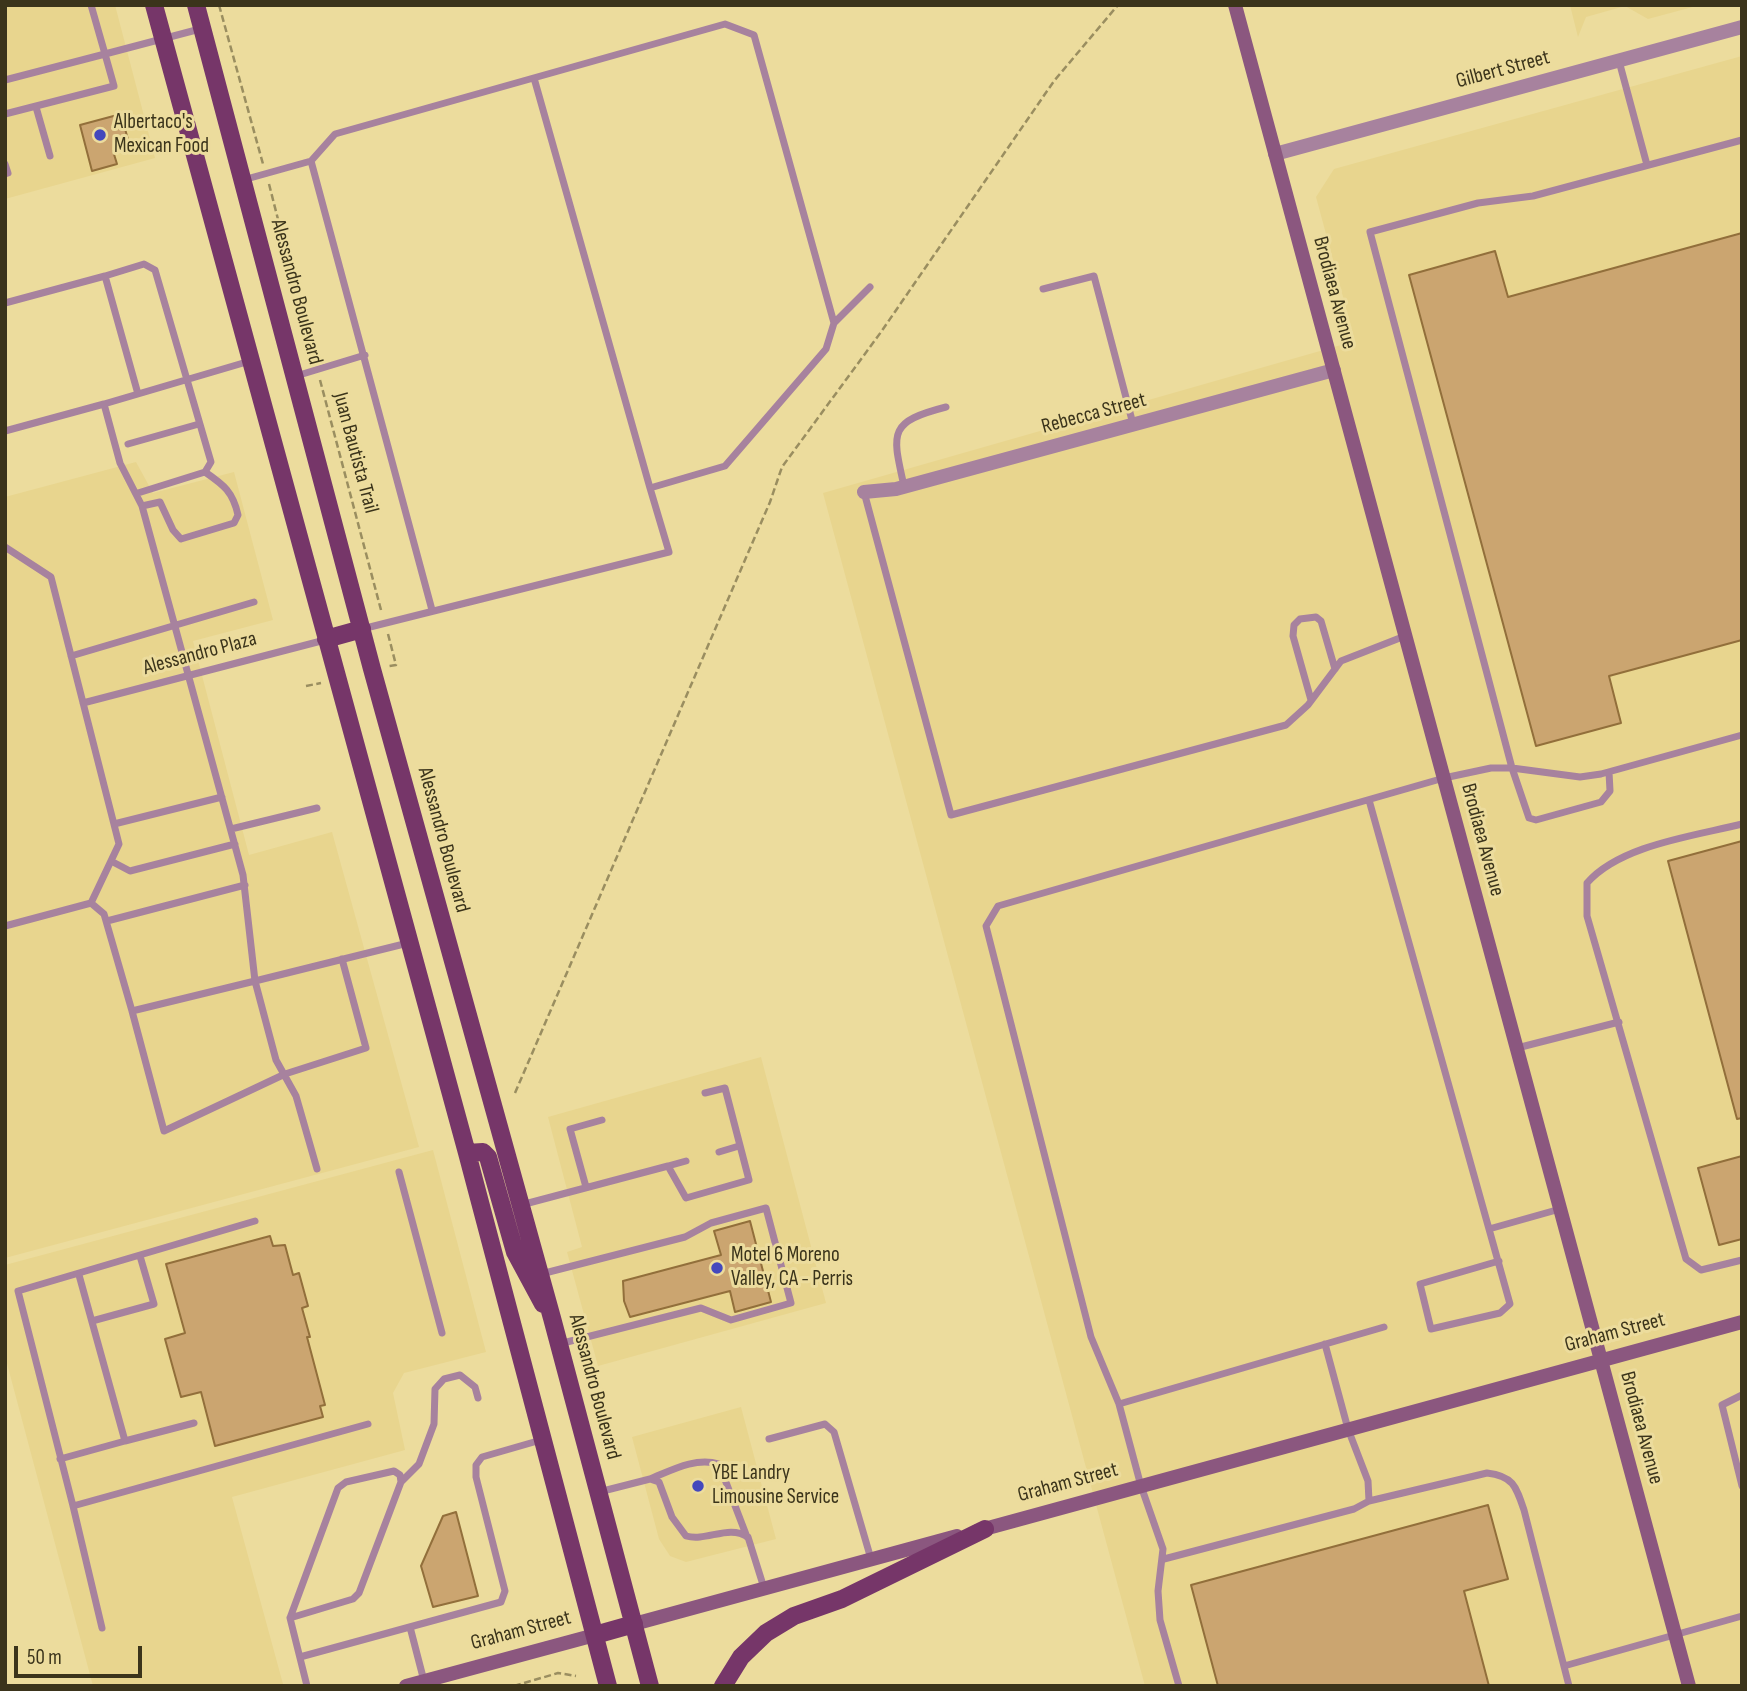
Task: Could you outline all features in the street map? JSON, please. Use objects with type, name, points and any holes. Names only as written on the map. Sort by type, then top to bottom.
[{"type":"main road","points":[[154,5],[467,1153],[608,1686]]},
{"type":"main road","name":"Alessandro Boulevard","points":[[196,5],[362,629],[552,1318],[650,1686]]},
{"type":"main road","points":[[326,639],[362,629]]},
{"type":"main road","points":[[467,1153],[483,1152],[488,1157],[515,1252],[526,1277],[552,1318]]},
{"type":"main road","points":[[723,1686],[741,1657],[766,1633],[794,1616],[842,1599],[985,1529]]},
{"type":"main road","name":"Graham Street","points":[[595,1635],[634,1624]]},
{"type":"street","name":"Brodiaea Avenue","points":[[1235,5],[1689,1686]]},
{"type":"street","name":"Gilbert Street","points":[[1275,154],[1742,27]]},
{"type":"street","name":"Rebecca Street","points":[[864,492],[904,487],[1334,370]]},
{"type":"street","name":"Graham Street","points":[[634,1624],[1742,1322]]},
{"type":"street","name":"Graham Street","points":[[406,1686],[595,1635]]},
{"type":"lane","points":[[5,114],[114,86],[91,5]]},
{"type":"lane","points":[[242,180],[311,161],[335,134],[725,24],[754,34],[834,323]]},
{"type":"lane","points":[[5,79],[202,29]]},
{"type":"lane","points":[[1619,60],[1647,165]]},
{"type":"lane","points":[[362,629],[669,552],[534,78]]},
{"type":"lane","points":[[36,107],[50,156]]},
{"type":"lane","points":[[1609,772],[1609,791],[1601,802],[1536,820],[1529,818],[1524,809],[1370,232],[1478,203],[1533,197],[1742,140]]},
{"type":"lane","points":[[311,161],[432,610]]},
{"type":"lane","points":[[5,164],[8,173],[5,174]]},
{"type":"lane","points":[[5,303],[144,264],[155,270],[211,462],[205,472],[138,493]]},
{"type":"lane","points":[[105,276],[138,394]]},
{"type":"lane","points":[[1043,289],[1094,276],[1133,425]]},
{"type":"lane","points":[[650,488],[725,466],[825,349],[834,323],[870,287]]},
{"type":"lane","points":[[295,376],[365,355]]},
{"type":"lane","points":[[5,431],[251,361]]},
{"type":"lane","points":[[104,404],[120,463],[138,493],[142,506],[235,844],[245,885],[255,981],[276,1060],[296,1096],[317,1169]]},
{"type":"lane","points":[[904,487],[894,443],[901,427],[910,416],[946,407]]},
{"type":"lane","points":[[128,444],[199,424]]},
{"type":"lane","points":[[142,506],[160,502],[173,530],[181,539],[233,523],[238,515],[233,496],[227,486],[205,472]]},
{"type":"lane","points":[[864,492],[951,814],[1286,725],[1311,700],[1341,661],[1405,636]]},
{"type":"lane","points":[[5,547],[51,577],[119,844],[91,903],[5,926]]},
{"type":"lane","points":[[71,656],[254,602]]},
{"type":"lane","points":[[1311,700],[1293,636],[1294,625],[1300,620],[1316,617],[1321,621],[1335,669]]},
{"type":"lane","name":"Alessandro Plaza","points":[[83,703],[326,639]]},
{"type":"lane","points":[[1179,1686],[1160,1620],[1158,1591],[1164,1559],[1157,1529],[1141,1486],[1119,1404],[1091,1337],[986,926],[998,906],[1444,778],[1491,768],[1512,768],[1580,777],[1609,772],[1742,735]]},
{"type":"lane","points":[[114,824],[222,797]]},
{"type":"lane","points":[[1369,800],[1500,1261],[1510,1304],[1500,1312],[1431,1329],[1420,1284],[1500,1261]]},
{"type":"lane","points":[[231,829],[317,808]]},
{"type":"lane","points":[[1742,824],[1631,853],[1600,869],[1587,883],[1587,916],[1686,1259],[1702,1270],[1742,1260]]},
{"type":"lane","points":[[111,861],[130,871],[235,844]]},
{"type":"lane","points":[[107,921],[245,885]]},
{"type":"lane","points":[[91,903],[104,914],[107,921],[164,1132],[285,1074],[366,1048],[342,959]]},
{"type":"lane","points":[[132,1011],[408,943]]},
{"type":"lane","points":[[1517,1049],[1619,1022]]},
{"type":"lane","points":[[668,1166],[686,1198],[749,1180],[725,1088],[705,1093]]},
{"type":"lane","points":[[586,1186],[570,1129],[602,1120]]},
{"type":"lane","points":[[719,1152],[739,1146]]},
{"type":"lane","points":[[521,1205],[687,1161]]},
{"type":"lane","points":[[399,1172],[442,1333]]},
{"type":"lane","points":[[540,1274],[685,1237],[711,1223],[766,1208],[791,1303],[732,1320],[701,1308],[559,1344]]},
{"type":"lane","points":[[1489,1229],[1560,1209]]},
{"type":"lane","points":[[102,1628],[18,1291],[255,1221]]},
{"type":"lane","points":[[92,1321],[155,1304],[140,1256]]},
{"type":"lane","points":[[79,1275],[125,1441]]},
{"type":"lane","points":[[1119,1404],[1384,1327]]},
{"type":"lane","points":[[1325,1344],[1348,1429],[1368,1481],[1369,1501]]},
{"type":"lane","points":[[290,1618],[353,1599],[359,1593],[401,1482],[419,1464],[434,1424],[435,1389],[444,1379],[460,1374],[475,1387],[478,1398]]},
{"type":"lane","points":[[1742,1395],[1722,1405],[1742,1486]]},
{"type":"lane","points":[[60,1459],[194,1423]]},
{"type":"lane","points":[[73,1506],[368,1424]]},
{"type":"lane","points":[[769,1439],[825,1424],[834,1432],[871,1559]]},
{"type":"lane","points":[[300,1657],[501,1602],[505,1597],[476,1477],[476,1465],[482,1457],[542,1440]]},
{"type":"lane","points":[[598,1492],[650,1479],[691,1463],[707,1460],[719,1464],[748,1537],[764,1588]]},
{"type":"lane","points":[[307,1686],[290,1618],[338,1488],[346,1482],[394,1471],[400,1475],[401,1482]]},
{"type":"lane","points":[[1164,1559],[1329,1516],[1369,1501],[1486,1473],[1504,1475],[1516,1488],[1524,1510],[1570,1686]]},
{"type":"lane","points":[[650,1479],[659,1482],[672,1517],[686,1536],[704,1537],[729,1532],[748,1537]]},
{"type":"lane","points":[[1564,1666],[1742,1616]]},
{"type":"lane","points":[[410,1627],[424,1681]]},
{"type":"path","name":"Juan Bautista Trail","points":[[219,5],[396,665]]},
{"type":"path","points":[[515,1093],[771,502],[782,467],[881,332],[1054,81],[1118,5]]},
{"type":"path","points":[[513,1686],[558,1674],[576,1676]]},
{"type":"shaded area","points":[[5,5],[115,5],[155,158],[5,199]]},
{"type":"shaded area","points":[[1570,5],[1700,5],[1648,19],[1625,6],[1586,17],[1578,37]]},
{"type":"shaded area","points":[[1742,56],[1742,1686],[1145,1686],[823,493],[1355,341],[1316,197],[1334,169]]},
{"type":"shaded area","points":[[136,462],[153,493],[234,472],[273,620],[193,641],[249,855],[332,832],[419,1147],[5,1258],[5,497]]},
{"type":"shaded area","points":[[761,1057],[826,1303],[598,1366],[567,1252],[582,1247],[548,1117]]},
{"type":"shaded area","points":[[433,1150],[486,1352],[404,1373],[393,1393],[405,1450],[232,1497],[283,1684],[93,1686],[5,1356],[5,1265]]},
{"type":"shaded area","points":[[741,1407],[776,1539],[686,1562],[670,1556],[659,1539],[632,1437]]},
{"type":"building","points":[[121,114],[130,147],[113,151],[117,164],[92,171],[80,125]]},
{"type":"building","points":[[1742,233],[1742,640],[1609,676],[1621,723],[1536,746],[1409,275],[1495,251],[1508,297]]},
{"type":"building","points":[[1742,841],[1742,1118],[1737,1119],[1668,861]]},
{"type":"building","points":[[1742,1156],[1742,1239],[1719,1245],[1698,1168]]},
{"type":"building","name":"Motel 6 Moreno Valley, CA - Perris","points":[[750,1221],[771,1302],[735,1312],[730,1291],[630,1317],[624,1301],[623,1281],[721,1255],[714,1231]]},
{"type":"building","points":[[270,1236],[273,1246],[285,1245],[293,1275],[299,1273],[308,1306],[302,1308],[310,1337],[307,1337],[325,1405],[320,1406],[323,1417],[215,1446],[201,1392],[181,1397],[165,1339],[185,1333],[166,1264]]},
{"type":"building","points":[[1488,1505],[1508,1579],[1464,1591],[1489,1686],[1218,1686],[1191,1585]]},
{"type":"building","points":[[456,1512],[478,1596],[433,1607],[421,1566],[443,1516]]},
{"type":"place","name":"Albertaco's Mexican Food","points":[[100,135]]},
{"type":"place","name":"Motel 6 Moreno Valley, CA - Perris","points":[[717,1268]]},
{"type":"place","name":"YBE Landry Limousine Service","points":[[698,1486]]}]
